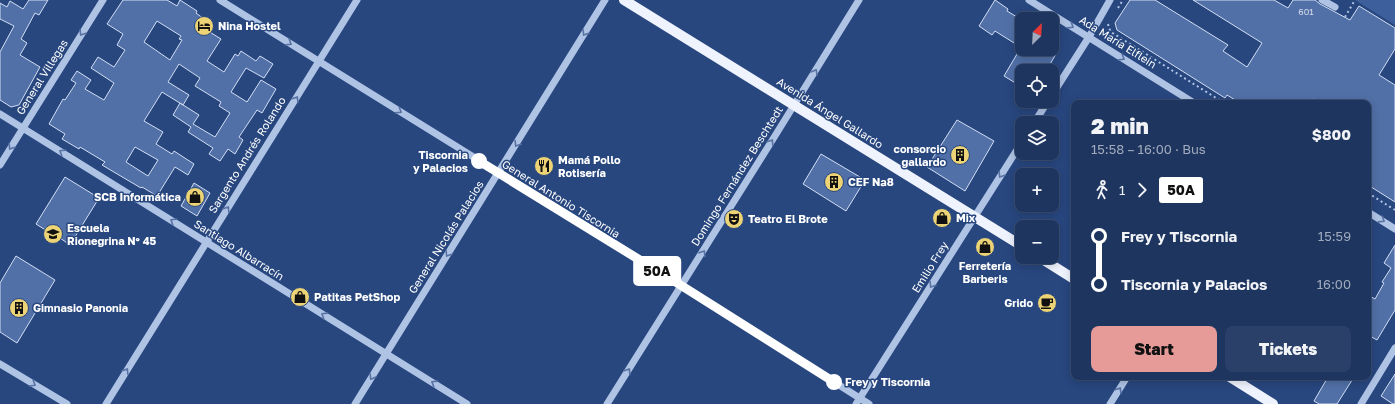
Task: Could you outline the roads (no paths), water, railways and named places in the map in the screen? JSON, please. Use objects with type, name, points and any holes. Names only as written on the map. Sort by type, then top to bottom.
[{"type":"main road","name":"Avenida Ángel Gallardo","points":[[624,0],[1015,242]]},
{"type":"main road","points":[[1050,264],[1071,277]]},
{"type":"main road","points":[[1235,380],[1273,404]]},
{"type":"street","name":"General Villegas","points":[[0,165],[103,0]]},
{"type":"street","name":"General Antonio Tiscornia","points":[[220,0],[682,286],[858,401],[870,404]]},
{"type":"street","name":"Sargento Andrés Rolando","points":[[106,404],[357,0]]},
{"type":"street","name":"General Nicolás Palacios","points":[[355,404],[499,174],[605,0]]},
{"type":"street","name":"Domingo Fernández Beschtedt","points":[[607,404],[859,0]]},
{"type":"street","name":"Ada María Elflein","points":[[1030,0],[1189,100]]},
{"type":"street","points":[[1059,84],[1089,37],[1110,0]]},
{"type":"street","points":[[1322,0],[1335,8]]},
{"type":"street","name":"Santiago Albarracín","points":[[0,114],[468,404]]},
{"type":"street","name":"Emilio Frey","points":[[858,401],[1015,153]]},
{"type":"street","points":[[1371,214],[1395,229]]},
{"type":"street","points":[[1360,404],[1395,348]]},
{"type":"street","points":[[0,364],[67,404]]},
{"type":"street","points":[[1110,404],[1125,380]]},
{"type":"place","name":"Nina Hostel","points":[[204,26]]},
{"type":"place","name":"consorcio gallardo","points":[[960,155]]},
{"type":"place","name":"Tiscornia y Palacios","points":[[479,161]]},
{"type":"place","name":"Mamá Pollo Rotisería","points":[[544,166]]},
{"type":"place","name":"CEF Nª8","points":[[834,182]]},
{"type":"place","name":"SCB Informática","points":[[195,197]]},
{"type":"place","name":"Mix","points":[[942,218]]},
{"type":"place","name":"Teatro El Brote","points":[[734,219]]},
{"type":"place","name":"Escuela Rionegrina N° 45","points":[[53,234]]},
{"type":"place","name":"Ferretería Barberis","points":[[985,247]]},
{"type":"place","name":"Patitas PetShop","points":[[300,297]]},
{"type":"place","name":"Grido","points":[[1047,303]]},
{"type":"place","name":"Gimnasio Panonia","points":[[19,308]]},
{"type":"place","name":"Frey y Tiscornia","points":[[834,382]]}]
